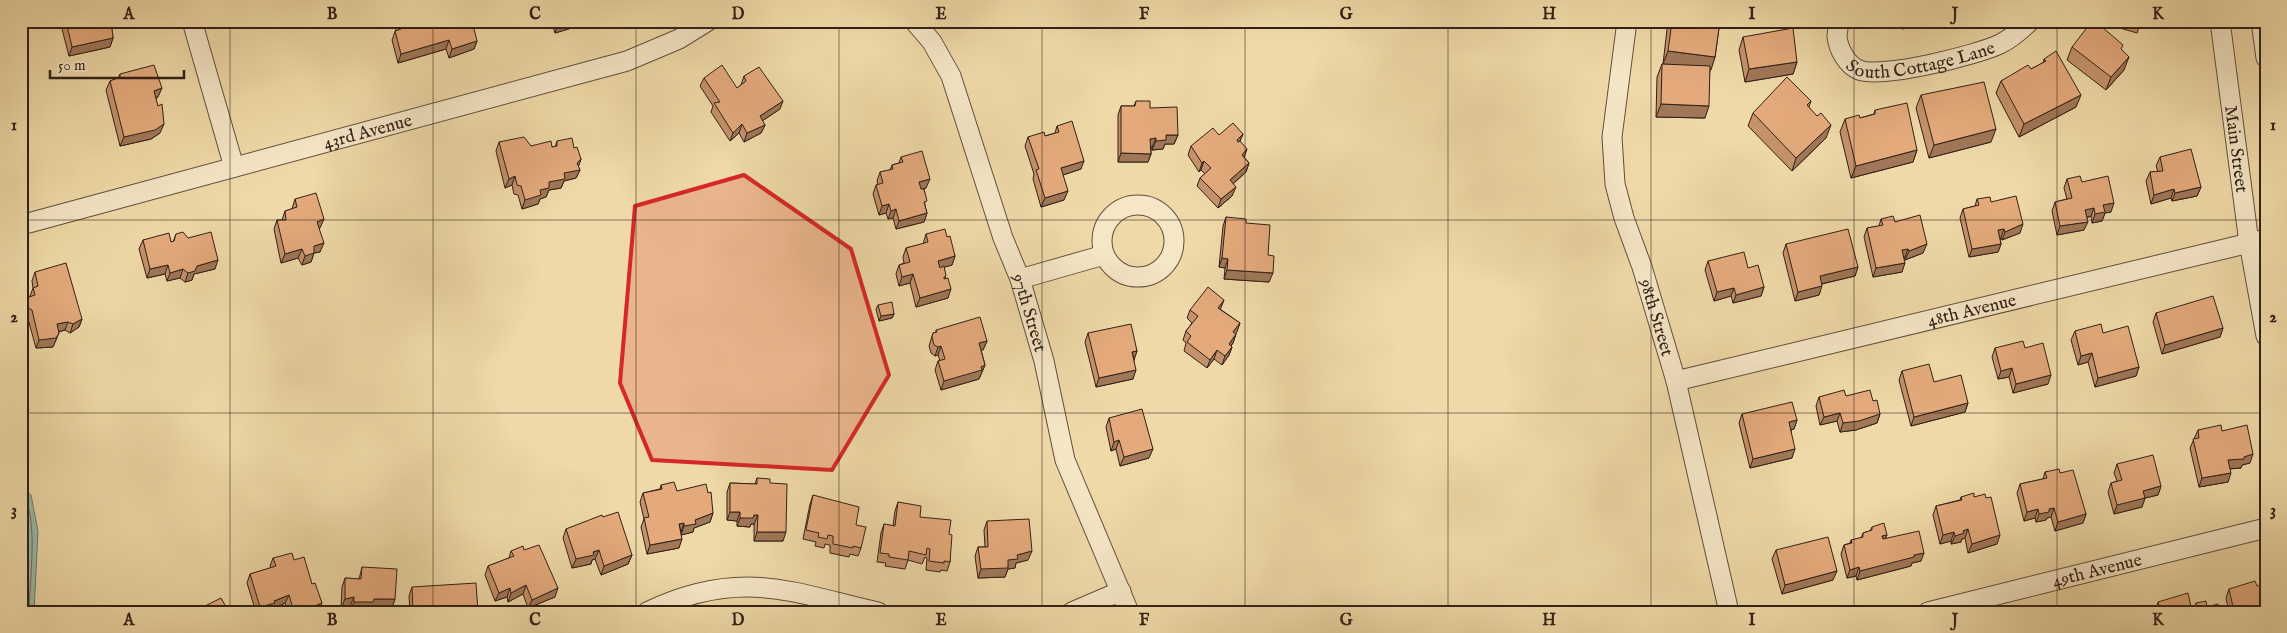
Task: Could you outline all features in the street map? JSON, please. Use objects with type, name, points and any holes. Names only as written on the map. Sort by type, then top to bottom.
[{"type":"street","points":[[192,21],[234,167]]},
{"type":"street","name":"43rd Avenue","points":[[21,225],[627,61],[679,39],[708,21]]},
{"type":"street","name":"97th Street","points":[[914,21],[932,42],[951,76],[1003,238],[1020,279],[1044,361],[1065,460],[1129,612]]},
{"type":"street","name":"98th Street","points":[[1627,21],[1612,136],[1615,184],[1676,381],[1729,612]]},
{"type":"street","name":"South Cottage Lane","points":[[1840,21],[1837,36],[1842,53],[1848,63],[1859,70],[1871,72],[1912,67],[1978,52],[2007,40],[2030,21]]},
{"type":"street","name":"Main Street","points":[[2220,21],[2257,241],[2266,336]]},
{"type":"street","points":[[2261,21],[2266,58]]},
{"type":"street","name":"48th Avenue","points":[[1676,381],[2257,241]]},
{"type":"street","points":[[1020,279],[1104,255]]},
{"type":"street","name":"49th Avenue","points":[[1928,612],[2266,528]]},
{"type":"street","points":[[647,612],[671,600],[713,591],[747,587],[813,597],[878,612]]},
{"type":"street","points":[[1072,612],[1121,592]]},
{"type":"highlighted area","points":[[744,175],[851,249],[889,375],[832,470],[652,460],[620,383],[635,206]]},
{"type":"water","points":[[21,487],[31,495],[38,531],[34,612],[21,612]]},
{"type":"building","points":[[66,21],[111,21],[113,38],[72,47]]},
{"type":"building","points":[[399,21],[472,21],[477,41],[452,49],[449,40],[401,54],[395,31],[401,29]]},
{"type":"building","points":[[557,21],[569,21],[558,24]]},
{"type":"building","points":[[1672,21],[1720,21],[1715,57],[1668,51]]},
{"type":"building","points":[[2092,21],[2095,21],[2123,45],[2121,49],[2129,57],[2111,77],[2072,47]]},
{"type":"building","points":[[1793,28],[1797,62],[1749,69],[1743,37]]},
{"type":"building","points":[[2056,51],[2081,95],[2024,124],[2001,81],[2028,65],[2031,69],[2046,61],[2044,59]]},
{"type":"building","points":[[1662,64],[1710,66],[1709,106],[1661,104]]},
{"type":"building","points":[[154,65],[162,88],[154,91],[158,106],[162,104],[164,124],[155,130],[124,137],[110,81],[120,77],[120,74]]},
{"type":"building","points":[[722,65],[737,88],[746,81],[744,76],[759,67],[783,101],[760,116],[765,125],[747,133],[742,124],[733,133],[714,103],[720,102],[704,78]]},
{"type":"building","points":[[1787,77],[1811,101],[1807,105],[1817,116],[1821,113],[1831,125],[1796,158],[1753,113]]},
{"type":"building","points":[[1984,82],[1996,129],[1934,145],[1921,95]]},
{"type":"building","points":[[1136,101],[1150,101],[1150,108],[1177,107],[1178,135],[1166,135],[1166,140],[1156,141],[1156,138],[1150,139],[1151,154],[1121,153],[1121,106],[1135,106]]},
{"type":"building","points":[[1907,103],[1917,150],[1856,166],[1845,119],[1859,115],[1860,118],[1875,114],[1875,110]]},
{"type":"building","points":[[1072,121],[1084,161],[1061,168],[1068,191],[1045,198],[1036,170],[1039,169],[1028,137],[1044,132],[1045,136],[1059,132],[1057,126]]},
{"type":"building","points":[[1233,123],[1243,134],[1237,140],[1247,149],[1242,155],[1249,163],[1230,180],[1236,187],[1221,199],[1200,178],[1211,168],[1204,161],[1202,163],[1191,146],[1213,128],[1219,135]]},
{"type":"building","points":[[524,137],[531,146],[551,141],[552,147],[557,146],[557,141],[572,138],[574,148],[577,147],[581,159],[577,163],[580,170],[564,173],[565,179],[549,182],[549,188],[540,190],[541,195],[525,200],[521,186],[517,185],[515,176],[509,179],[499,142]]},
{"type":"building","points":[[2191,149],[2201,187],[2175,193],[2174,189],[2154,195],[2150,172],[2163,171],[2160,157]]},
{"type":"building","points":[[922,151],[930,179],[919,182],[921,189],[924,189],[927,201],[924,202],[927,213],[899,221],[896,209],[891,211],[889,204],[882,206],[876,185],[883,183],[880,172],[893,169],[892,165],[903,162],[901,157]]},
{"type":"building","points":[[2080,176],[2082,182],[2108,176],[2114,203],[2103,205],[2105,212],[2095,214],[2094,208],[2085,210],[2088,222],[2060,226],[2055,202],[2072,198],[2067,179]]},
{"type":"building","points":[[316,193],[324,219],[317,222],[324,243],[314,246],[314,253],[305,256],[302,249],[285,254],[277,220],[286,220],[285,211],[297,207],[295,199]]},
{"type":"building","points":[[2016,196],[2023,224],[2005,232],[2004,229],[1998,230],[2001,244],[1972,249],[1963,209],[1979,205],[1977,199],[1990,197],[1991,202]]},
{"type":"building","points":[[1920,215],[1927,244],[1909,251],[1908,249],[1902,250],[1905,263],[1876,268],[1867,228],[1883,225],[1881,219],[1893,216],[1895,222]]},
{"type":"building","points":[[1226,217],[1246,219],[1246,223],[1270,225],[1268,255],[1274,256],[1273,273],[1227,270],[1228,259],[1222,258]]},
{"type":"building","points":[[945,229],[947,237],[950,236],[955,256],[938,261],[940,268],[944,266],[946,276],[944,279],[948,278],[951,289],[920,298],[913,274],[902,277],[899,265],[910,262],[906,248],[928,242],[926,234]]},
{"type":"building","points":[[1848,229],[1858,267],[1820,276],[1822,286],[1798,292],[1786,244]]},
{"type":"building","points":[[183,232],[188,238],[211,232],[218,260],[197,266],[195,271],[188,273],[183,269],[170,273],[168,265],[150,269],[143,240],[169,233],[171,242],[174,241],[176,234]]},
{"type":"building","points":[[1744,252],[1748,268],[1758,265],[1764,287],[1736,295],[1734,288],[1717,292],[1708,261]]},
{"type":"building","points":[[66,263],[82,319],[73,324],[68,322],[57,324],[59,333],[56,338],[39,340],[32,310],[28,308],[26,302],[29,297],[35,295],[33,288],[38,286],[35,272]]},
{"type":"building","points":[[1208,287],[1224,300],[1218,308],[1240,323],[1233,332],[1236,334],[1229,344],[1232,347],[1225,356],[1217,350],[1210,360],[1187,342],[1191,336],[1186,331],[1198,316],[1190,310]]},
{"type":"building","points":[[2213,296],[2223,328],[2165,345],[2156,313]]},
{"type":"building","points":[[892,302],[894,314],[881,316],[878,305]]},
{"type":"building","points":[[980,317],[987,341],[979,343],[985,365],[981,367],[982,370],[944,381],[938,361],[945,359],[941,346],[934,345],[933,333],[937,332],[936,330]]},
{"type":"building","points":[[1131,324],[1137,351],[1132,352],[1136,370],[1099,378],[1088,333]]},
{"type":"building","points":[[2101,324],[2103,333],[2128,326],[2139,367],[2098,378],[2092,353],[2081,356],[2075,331]]},
{"type":"building","points":[[2023,341],[2025,348],[2043,343],[2051,375],[2016,384],[2012,368],[2001,371],[1995,348]]},
{"type":"building","points":[[1929,364],[1934,382],[1961,375],[1968,403],[1914,417],[1902,371]]},
{"type":"building","points":[[1844,390],[1846,396],[1870,390],[1873,401],[1877,400],[1880,414],[1859,421],[1843,423],[1840,413],[1824,417],[1819,397]]},
{"type":"building","points":[[1792,402],[1797,420],[1789,422],[1795,449],[1753,459],[1742,414]]},
{"type":"building","points":[[1142,409],[1153,449],[1124,457],[1119,440],[1114,442],[1109,418]]},
{"type":"building","points":[[2221,425],[2222,431],[2247,425],[2253,454],[2244,457],[2244,459],[2228,460],[2231,473],[2202,478],[2193,439],[2199,438],[2198,430]]},
{"type":"building","points":[[2153,455],[2161,486],[2143,491],[2145,498],[2117,505],[2111,483],[2122,480],[2117,464]]},
{"type":"building","points":[[2059,469],[2060,473],[2073,470],[2086,514],[2058,522],[2054,508],[2049,509],[2049,512],[2039,514],[2038,509],[2027,512],[2020,484],[2047,478],[2045,472]]},
{"type":"building","points":[[757,478],[770,479],[770,483],[787,484],[786,532],[757,532],[758,515],[754,515],[753,518],[740,518],[740,512],[730,512],[730,483],[757,484]]},
{"type":"building","points":[[674,482],[677,491],[706,484],[708,493],[711,492],[713,513],[695,520],[696,524],[684,526],[684,523],[679,524],[682,539],[650,545],[644,518],[649,517],[643,493],[662,489],[661,485]]},
{"type":"building","points":[[1974,493],[1974,497],[1985,494],[1986,498],[1991,497],[2000,535],[1972,544],[1968,529],[1963,531],[1964,533],[1955,536],[1954,532],[1943,535],[1936,506],[1962,500],[1961,497]]},
{"type":"building","points":[[813,495],[859,507],[856,525],[866,527],[861,548],[833,544],[833,536],[828,535],[827,539],[818,537],[819,533],[806,530]]},
{"type":"building","points":[[898,502],[921,506],[920,517],[951,520],[949,534],[952,535],[950,562],[929,561],[930,549],[927,548],[926,555],[909,551],[908,560],[889,557],[889,554],[880,553],[884,524],[895,526]]},
{"type":"building","points":[[618,512],[632,555],[604,566],[599,550],[593,552],[594,555],[576,559],[566,529],[602,515],[603,517]]},
{"type":"building","points":[[1029,519],[1032,551],[1017,555],[1018,559],[1008,560],[1008,568],[981,569],[978,547],[988,547],[987,521]]},
{"type":"building","points":[[1884,523],[1887,535],[1882,536],[1883,539],[1919,531],[1924,553],[1860,571],[1859,567],[1850,570],[1844,545],[1852,543],[1851,540],[1863,537],[1863,533],[1872,530],[1872,527]]},
{"type":"building","points":[[1828,537],[1837,571],[1785,585],[1776,550]]},
{"type":"building","points":[[539,545],[558,588],[532,600],[526,585],[511,593],[510,588],[499,593],[488,566],[514,556],[511,551],[523,546],[524,550]]},
{"type":"building","points":[[292,553],[294,560],[304,557],[312,584],[315,583],[322,603],[299,612],[294,612],[289,595],[274,601],[275,603],[260,607],[250,574],[276,566],[273,558]]},
{"type":"building","points":[[362,567],[397,569],[395,599],[374,599],[373,602],[354,602],[354,597],[345,599],[345,578],[361,579]]},
{"type":"building","points":[[2255,581],[2257,586],[2266,584],[2266,612],[2243,612],[2242,609],[2234,611],[2229,589]]},
{"type":"building","points":[[476,583],[478,612],[413,612],[412,587]]},
{"type":"building","points":[[2188,593],[2191,607],[2196,607],[2196,603],[2206,601],[2207,607],[2218,604],[2219,612],[2161,612],[2158,602]]},
{"type":"building","points":[[221,598],[229,612],[193,612]]},
{"type":"building","points":[[189,606],[193,612],[180,612]]}]
